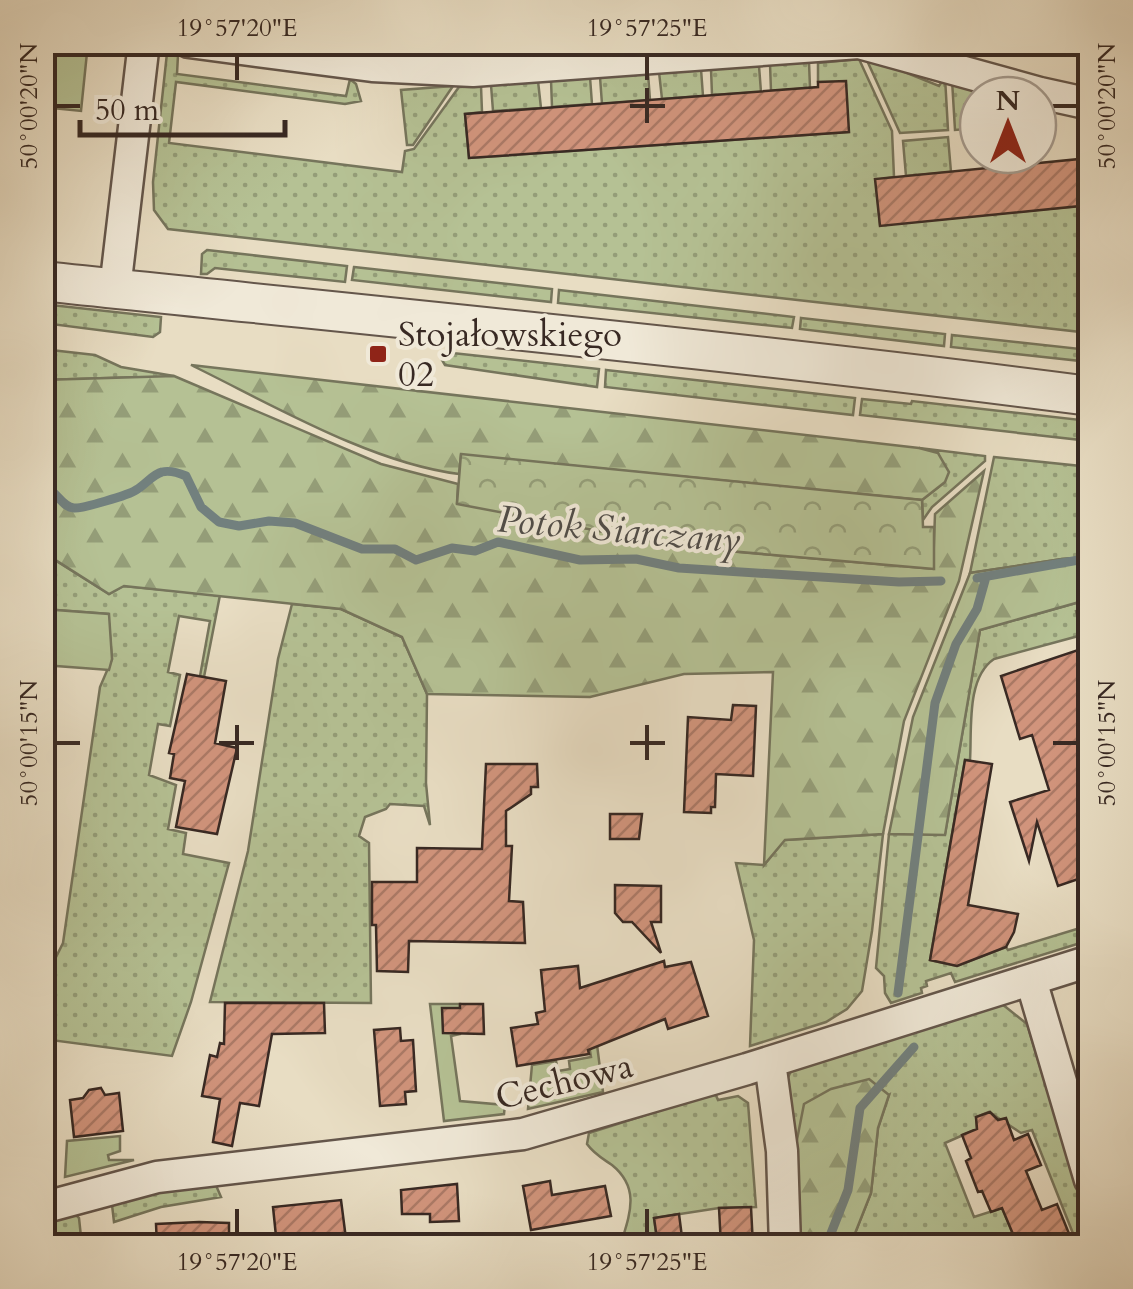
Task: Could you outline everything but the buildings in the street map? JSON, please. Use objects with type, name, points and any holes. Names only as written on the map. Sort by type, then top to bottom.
[{"type":"street","points":[[114,289],[144,42]]},
{"type":"street","points":[[189,42],[372,66],[472,71],[860,42],[1040,94],[1090,104]]},
{"type":"street","points":[[42,281],[535,331],[1090,396]]},
{"type":"street","name":"Cechowa","points":[[42,1208],[157,1177],[523,1134],[770,1062],[1090,961]]},
{"type":"street","points":[[1031,980],[1090,1180]]},
{"type":"street","points":[[770,1062],[782,1151],[785,1246]]},
{"type":"green space","points":[[43,42],[88,43],[81,111],[43,107]]},
{"type":"green space","points":[[294,43],[664,43],[385,55]]},
{"type":"green space","points":[[167,53],[178,55],[177,74],[346,96],[350,79],[356,84],[361,101],[345,104],[176,82],[169,143],[402,172],[405,151],[414,149],[459,87],[481,86],[482,112],[465,114],[469,158],[848,132],[818,82],[818,63],[859,59],[892,131],[894,177],[876,180],[880,225],[1090,205],[1090,333],[168,229],[154,210],[153,182]]},
{"type":"green space","points":[[865,56],[939,86],[945,77],[948,130],[900,133]]},
{"type":"green space","points":[[809,62],[810,88],[771,91],[770,64]]},
{"type":"green space","points":[[759,66],[761,92],[712,95],[711,69]]},
{"type":"green space","points":[[701,69],[703,96],[662,99],[659,72]]},
{"type":"green space","points":[[648,73],[650,100],[602,104],[600,77]]},
{"type":"green space","points":[[590,77],[592,104],[552,107],[551,80]]},
{"type":"green space","points":[[952,80],[958,82],[955,130]]},
{"type":"green space","points":[[538,81],[541,108],[493,111],[491,85]]},
{"type":"green space","points":[[453,86],[413,145],[407,145],[401,90]]},
{"type":"green space","points":[[948,137],[951,172],[906,176],[903,141]]},
{"type":"green space","points":[[207,250],[347,266],[345,282],[215,268],[201,274],[202,254]]},
{"type":"green space","points":[[354,267],[552,289],[551,302],[352,280]]},
{"type":"green space","points":[[559,290],[794,317],[792,328],[558,303]]},
{"type":"green space","points":[[42,304],[161,317],[160,332],[153,337],[43,323]]},
{"type":"green space","points":[[801,318],[945,334],[944,346],[800,329]]},
{"type":"green space","points":[[952,335],[1090,350],[1090,362],[951,347]]},
{"type":"green space","points":[[42,349],[95,355],[121,367],[174,376],[43,380]]},
{"type":"green space","points":[[443,352],[599,369],[597,387],[445,365]]},
{"type":"green space","points":[[191,365],[919,448],[938,453],[949,472],[945,482],[922,500],[461,455],[459,474],[425,468],[357,445]]},
{"type":"green space","points":[[606,370],[855,398],[853,415],[605,387]]},
{"type":"green space","points":[[174,376],[381,464],[458,484],[457,503],[683,547],[933,569],[935,514],[984,471],[959,581],[904,721],[883,834],[785,840],[764,865],[773,672],[684,674],[590,697],[427,694],[402,637],[341,609],[124,586],[109,594],[43,552],[42,380]]},
{"type":"green space","points":[[862,399],[1090,421],[1090,441],[860,415]]},
{"type":"green space","points":[[919,448],[985,456],[985,461],[932,507],[923,520],[922,500],[945,482],[938,453]]},
{"type":"green space","points":[[461,454],[922,500],[923,527],[934,527],[934,569],[683,547],[457,504]]},
{"type":"green space","points":[[994,457],[1090,467],[1090,557],[970,573]]},
{"type":"green space","points":[[42,552],[109,594],[123,586],[220,595],[204,677],[200,676],[210,621],[179,616],[168,672],[180,675],[170,726],[158,724],[149,775],[176,785],[168,829],[186,833],[183,854],[229,863],[172,1056],[43,1039],[43,983],[63,943],[100,687],[112,659],[108,614],[43,609]]},
{"type":"green space","points":[[1090,557],[1090,599],[980,630],[945,835],[889,834],[913,717],[970,573]]},
{"type":"green space","points":[[1090,599],[1090,607],[1076,611],[1082,635],[994,659],[979,678],[972,705],[970,760],[965,760],[930,960],[957,966],[1006,947],[1008,950],[1090,925],[1090,940],[955,982],[951,973],[926,981],[922,993],[891,1003],[885,993],[884,976],[876,968],[889,834],[945,834],[980,630]]},
{"type":"green space","points":[[292,604],[341,609],[402,637],[427,694],[426,783],[430,825],[424,806],[390,804],[365,817],[359,836],[369,843],[371,1003],[210,1002],[248,851],[278,659]]},
{"type":"green space","points":[[42,609],[109,614],[109,670],[43,665]]},
{"type":"green space","points":[[883,834],[862,991],[847,1009],[826,1022],[750,1046],[754,940],[736,863],[764,865],[784,840]]},
{"type":"green space","points":[[430,1004],[460,1004],[460,1034],[451,1036],[460,1101],[505,1105],[504,1114],[444,1121]]},
{"type":"green space","points":[[1002,1004],[1027,1024],[1090,1231],[1090,1244],[1078,1246],[1032,1130],[1021,1133],[989,1112],[976,1117],[977,1129],[945,1143],[974,1217],[1002,1208],[1018,1246],[850,1246],[871,1193],[878,1128],[889,1095],[793,1160],[785,1084],[791,1071]]},
{"type":"green space","points":[[593,1013],[603,1092],[528,1109],[532,1065],[556,1061],[558,1071],[570,1069],[569,1061],[591,1057],[584,1014]]},
{"type":"green space","points":[[869,1079],[889,1095],[878,1128],[871,1193],[850,1246],[800,1246],[793,1160],[804,1104],[831,1089]]},
{"type":"green space","points":[[715,1093],[718,1100],[738,1096],[748,1103],[756,1207],[654,1218],[658,1246],[645,1246],[643,1237],[622,1240],[630,1209],[629,1191],[621,1173],[587,1144],[589,1133]]},
{"type":"green space","points":[[120,1136],[120,1151],[108,1155],[109,1160],[134,1160],[65,1177],[67,1141]]},
{"type":"green space","points":[[215,1183],[221,1197],[161,1207],[114,1222],[112,1205]]},
{"type":"green space","points":[[75,1214],[79,1218],[82,1246],[43,1246],[43,1224]]},
{"type":"waterway","name":"Potok Siarczany","points":[[42,485],[65,505],[78,508],[132,492],[159,473],[174,472],[186,476],[201,507],[219,522],[239,526],[269,521],[295,523],[362,549],[395,549],[416,560],[452,548],[475,551],[498,542],[580,560],[636,559],[679,568],[899,582],[941,581]]},
{"type":"waterway","name":"Potok Siarczany","points":[[977,578],[1090,558]]},
{"type":"waterway","points":[[898,993],[935,703],[956,644],[977,609],[986,577]]},
{"type":"waterway","points":[[826,1246],[848,1190],[860,1108],[914,1047]]},
{"type":"place","name":"Stojałowskiego 02","points":[[378,354]]}]
